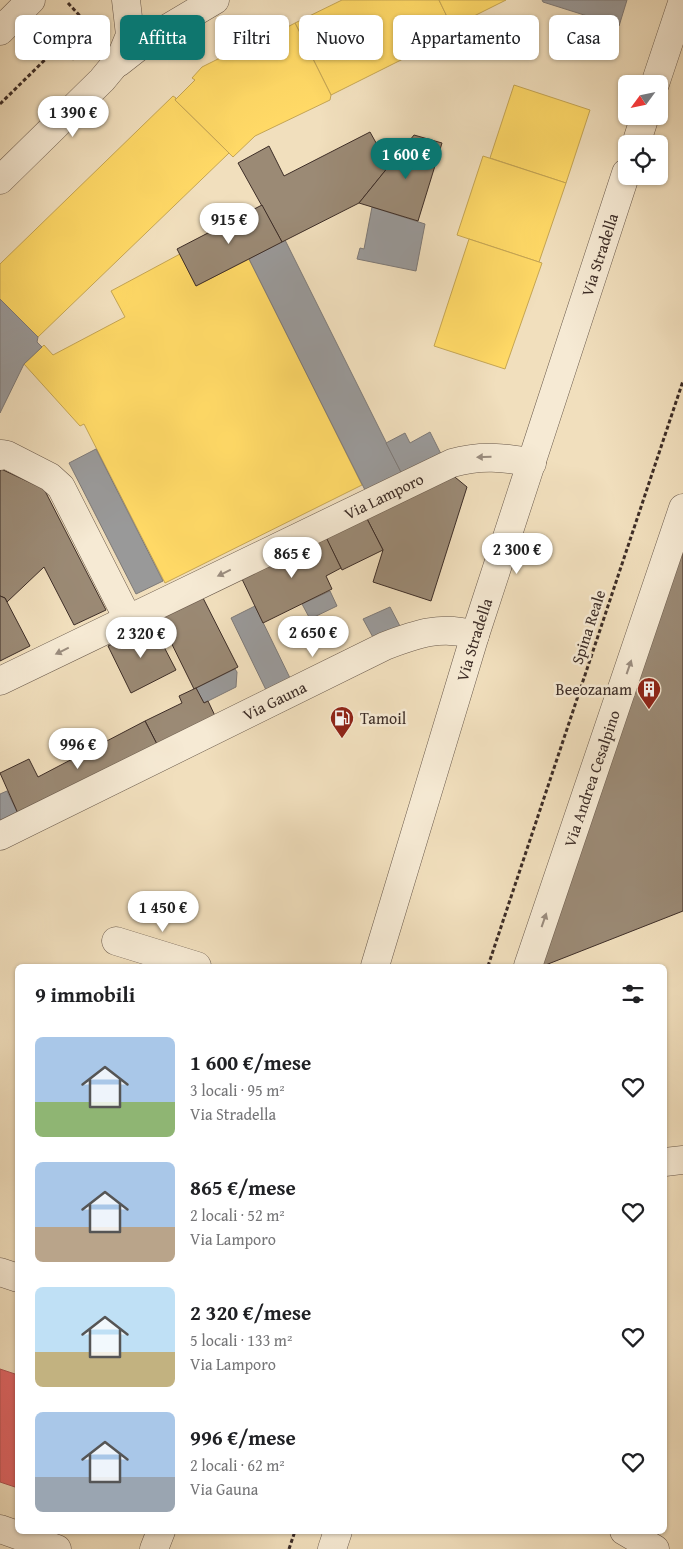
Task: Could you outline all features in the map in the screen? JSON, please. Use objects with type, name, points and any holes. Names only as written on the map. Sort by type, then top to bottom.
[{"type":"street","points":[[0,31],[31,0]]},
{"type":"street","points":[[114,65],[146,42],[215,0]]},
{"type":"street","points":[[658,75],[682,0]]},
{"type":"street","points":[[0,180],[121,57],[130,36],[125,4]]},
{"type":"street","name":"Via Stradella","points":[[376,964],[475,635],[622,185]]},
{"type":"street","points":[[0,456],[2,454],[7,455],[50,477],[61,487],[128,619]]},
{"type":"street","name":"Via Lamporo","points":[[0,681],[452,463],[477,457],[496,457],[532,463]]},
{"type":"street","name":"Via Andrea Cesalpino","points":[[529,964],[683,508]]},
{"type":"street","name":"Via Gauna","points":[[0,836],[385,646],[406,638],[439,630],[458,630],[475,635]]},
{"type":"street","points":[[116,941],[191,964]]},
{"type":"street","points":[[667,1162],[683,1160]]},
{"type":"street","points":[[0,1272],[15,1277]]},
{"type":"street","points":[[0,1529],[57,1549]]},
{"type":"street","points":[[154,1549],[160,1534]]},
{"type":"street","points":[[332,1549],[337,1534]]},
{"type":"street","points":[[629,1534],[655,1549]]},
{"type":"path","points":[[68,3],[79,15]]},
{"type":"path","points":[[0,104],[45,60]]},
{"type":"path","points":[[71,64],[72,60]]},
{"type":"path","name":"Spina Reale","points":[[489,964],[683,381]]},
{"type":"path","points":[[289,1549],[294,1534]]},
{"type":"building: Abitazioni","points":[[342,0],[439,0],[446,15],[393,15],[393,60],[401,60],[331,95],[314,60],[383,60],[383,15],[311,15]]},
{"type":"building: Abitazioni","points":[[439,0],[506,0],[476,15],[446,15]]},
{"type":"building: Abitazioni","points":[[299,21],[299,31],[295,23]]},
{"type":"building: Abitazioni","points":[[295,23],[299,31],[299,60],[314,60],[331,95],[330,100],[255,136],[233,157],[175,100],[195,80],[192,78],[202,67],[216,60],[289,60],[289,26]]},
{"type":"building: Abitazioni","points":[[514,85],[590,110],[566,183],[490,158]]},
{"type":"building: Abitazioni","points":[[173,96],[229,153],[38,337],[0,299],[0,264]]},
{"type":"building: Abitazioni","points":[[483,156],[566,183],[539,262],[457,235]]},
{"type":"building: Abitazioni","points":[[469,239],[542,263],[505,369],[434,346]]},
{"type":"building: Abitazioni","points":[[180,254],[196,286],[249,259],[362,485],[165,583],[84,424],[80,426],[24,364],[44,345],[53,355],[125,317],[111,291]]},
{"type":"building: Negozi","points":[[0,1369],[15,1374],[15,1487],[0,1482]]},
{"type":"building: Industria","points":[[542,0],[627,0],[619,26],[619,15],[584,15],[543,2]]},
{"type":"building: Industria","points":[[372,207],[425,224],[416,271],[357,259],[360,248],[364,249]]},
{"type":"building: Industria","points":[[285,240],[404,478],[368,496],[249,259]]},
{"type":"building: Industria","points":[[0,299],[38,337],[37,342],[42,347],[24,364],[0,413]]},
{"type":"building: Industria","points":[[430,432],[443,458],[404,478],[386,443],[405,433],[410,443]]},
{"type":"building: Industria","points":[[96,449],[163,581],[136,594],[69,463]]},
{"type":"building: Industria","points":[[330,591],[337,606],[310,619],[302,604]]},
{"type":"building: Industria","points":[[255,606],[291,680],[267,692],[231,618]]},
{"type":"building: Industria","points":[[390,607],[401,628],[375,641],[363,619]]},
{"type":"building: Industria","points":[[235,669],[237,672],[236,687],[204,703],[196,688]]},
{"type":"building: Industria","points":[[7,791],[20,818],[0,827],[0,794]]},
{"type":"building: Altro","points":[[370,132],[389,166],[359,203],[282,242],[238,163],[269,146],[284,176]]},
{"type":"building: Altro","points":[[414,135],[442,143],[418,221],[359,203]]},
{"type":"building: Altro","points":[[262,205],[282,242],[196,286],[177,249]]},
{"type":"building: Altro","points":[[1,469],[44,489],[106,610],[74,625],[44,567],[7,602],[5,598],[0,596]]},
{"type":"building: Altro","points":[[450,473],[467,487],[431,601],[373,582],[383,550],[365,515]]},
{"type":"building: Altro","name":"Beeozanam","points":[[683,508],[683,911],[548,964],[529,964]]},
{"type":"building: Altro","points":[[365,515],[383,550],[342,570],[324,534]]},
{"type":"building: Altro","points":[[325,535],[341,568],[326,576],[332,589],[263,623],[241,577]]},
{"type":"building: Altro","points":[[0,596],[5,598],[30,646],[0,661]]},
{"type":"building: Altro","points":[[202,596],[238,667],[194,689],[159,618]]},
{"type":"building: Altro","points":[[148,626],[160,647],[163,645],[176,670],[131,693],[108,646]]},
{"type":"building: Altro","points":[[196,688],[204,703],[208,701],[217,720],[159,748],[145,721],[182,703],[179,696]]},
{"type":"building: Altro","points":[[145,721],[161,752],[20,818],[0,773],[29,759],[38,777]]},
{"type":"place","name":"Beeozanam","points":[[649,710]]},
{"type":"place","name":"Tamoil","points":[[342,739]]}]
